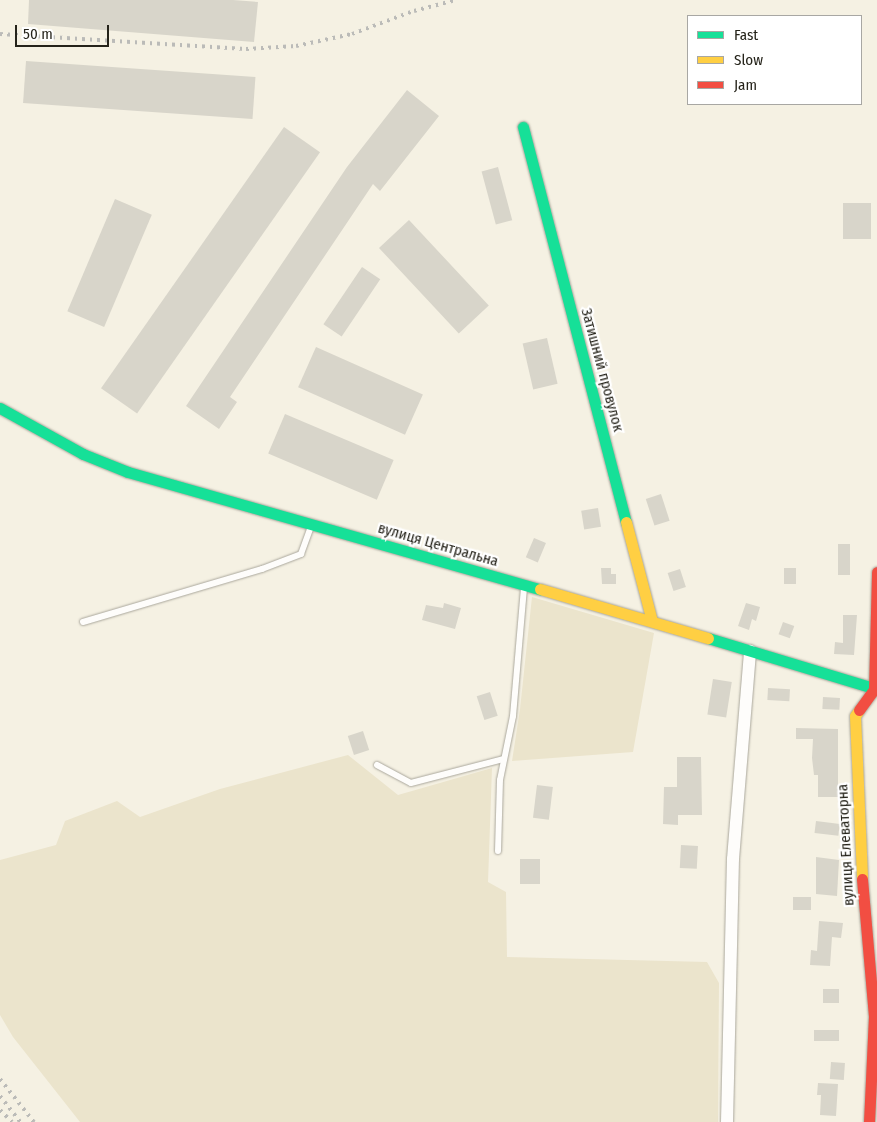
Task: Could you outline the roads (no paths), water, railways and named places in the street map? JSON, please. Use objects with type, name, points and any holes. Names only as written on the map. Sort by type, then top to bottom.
[{"type":"street","name":"Затишний провулок","points":[[523,127],[652,621]]},
{"type":"street","name":"вулиця Центральна","points":[[0,408],[83,454],[128,472],[652,621],[876,689]]},
{"type":"street","points":[[876,689],[877,572]]},
{"type":"street","points":[[728,1122],[733,859],[750,651]]},
{"type":"street","name":"вулиця Елеваторна","points":[[869,1122],[874,1016],[863,901],[856,716],[876,689]]},
{"type":"lane","points":[[83,622],[262,569],[302,554],[311,525]]},
{"type":"lane","points":[[498,851],[500,780],[514,716],[524,585]]},
{"type":"lane","points":[[377,765],[410,782],[504,759]]},
{"type":"railway","points":[[0,34],[246,49],[296,46],[352,34],[414,11],[456,0]]},
{"type":"railway","points":[[0,1079],[34,1122]]},
{"type":"railway","points":[[0,1096],[20,1122]]},
{"type":"railway","points":[[0,1110],[12,1122]]}]
